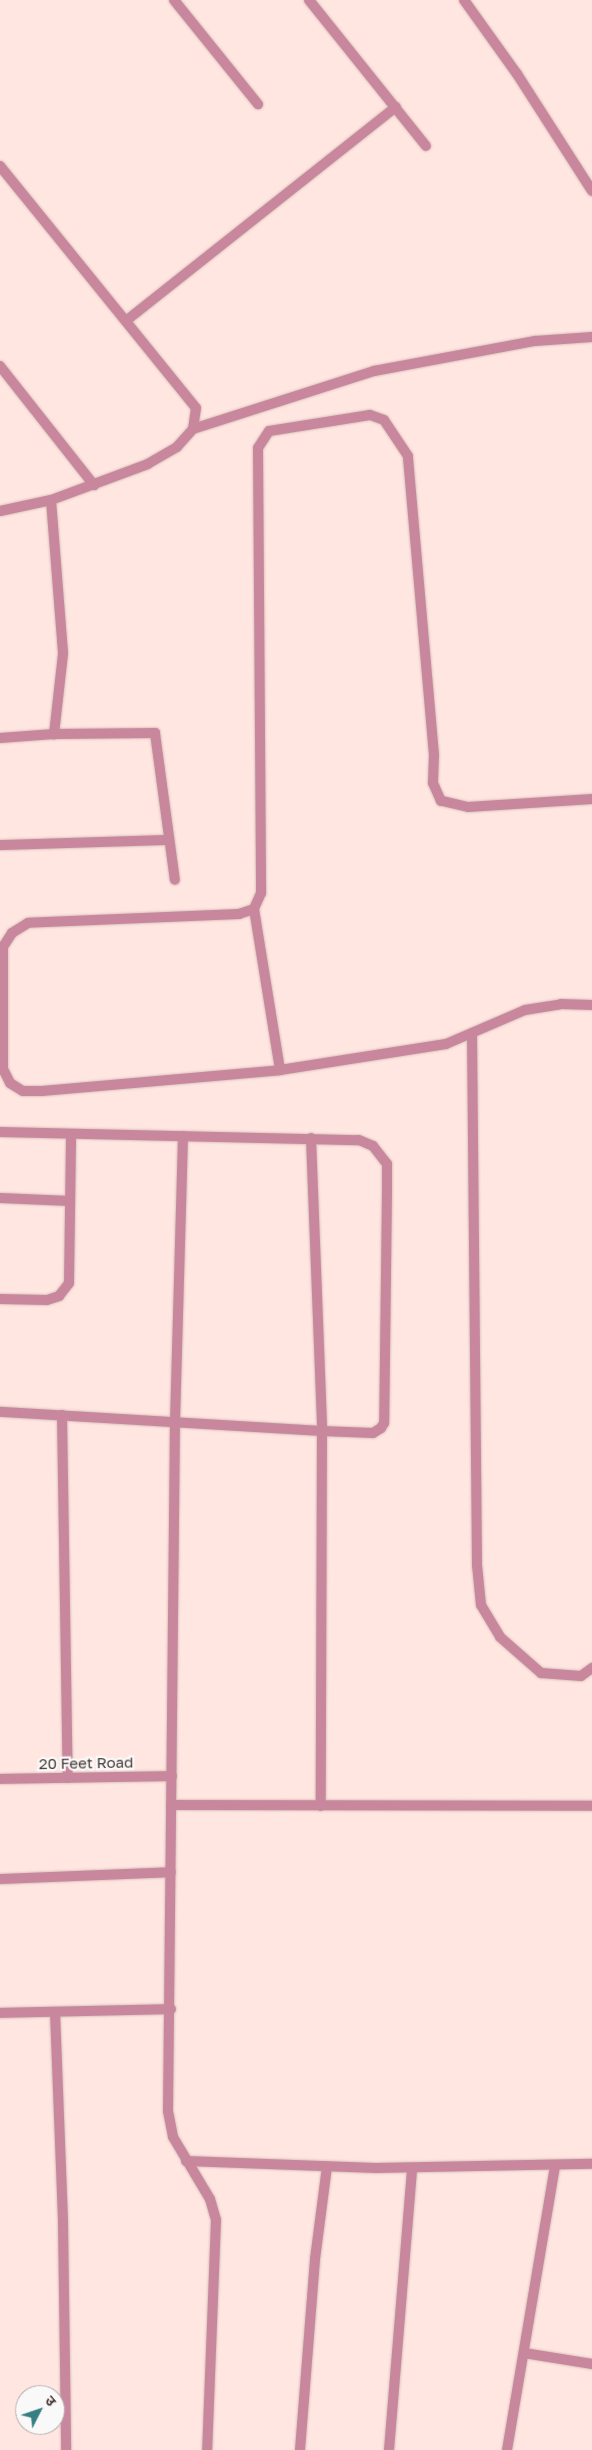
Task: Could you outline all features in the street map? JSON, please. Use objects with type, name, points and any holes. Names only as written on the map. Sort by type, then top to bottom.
[{"type":"street","points":[[174,0],[258,104]]},
{"type":"street","points":[[309,0],[426,146]]},
{"type":"street","points":[[464,0],[517,74],[592,191]]},
{"type":"street","points":[[127,320],[396,107]]},
{"type":"street","points":[[0,166],[127,320],[196,408],[193,429]]},
{"type":"street","points":[[0,511],[51,500],[148,464],[177,447],[193,429],[374,371],[535,341],[592,337]]},
{"type":"street","points":[[0,366],[94,485]]},
{"type":"street","points":[[280,1070],[254,909],[261,893],[258,448],[269,431],[370,415],[384,420],[408,456],[434,755],[433,783],[440,801],[468,807],[592,799]]},
{"type":"street","points":[[51,500],[63,654],[54,734]]},
{"type":"street","points":[[0,738],[54,734],[155,734],[175,880]]},
{"type":"street","points":[[0,845],[169,840]]},
{"type":"street","points":[[254,909],[239,914],[28,923],[12,933],[3,947],[3,1069],[10,1084],[23,1091],[42,1091],[280,1070],[446,1044],[525,1010],[561,1004],[592,1006]]},
{"type":"street","points":[[472,1034],[477,1565],[481,1605],[500,1637],[541,1673],[581,1676],[592,1668]]},
{"type":"street","points":[[0,1132],[359,1140],[373,1146],[387,1164],[384,1423],[373,1432],[322,1431],[0,1412]]},
{"type":"street","points":[[0,1299],[47,1300],[59,1296],[69,1283],[71,1134]]},
{"type":"street","points":[[183,1136],[175,1421],[171,2009],[168,2111],[173,2136],[210,2200],[216,2220],[208,2450]]},
{"type":"street","points":[[311,1138],[322,1431],[321,1806]]},
{"type":"street","points":[[0,1198],[70,1201]]},
{"type":"street","points":[[62,1415],[68,1778]]},
{"type":"street","name":"20 Feet Road","points":[[0,1779],[172,1776]]},
{"type":"street","points":[[171,1805],[592,1806]]},
{"type":"street","points":[[0,1879],[171,1872]]},
{"type":"street","points":[[0,2013],[171,2009]]},
{"type":"street","points":[[55,2012],[63,2222],[66,2450]]},
{"type":"street","points":[[186,2161],[327,2167],[412,2168],[592,2164]]},
{"type":"street","points":[[507,2450],[555,2166]]},
{"type":"street","points":[[300,2450],[315,2259],[327,2167]]},
{"type":"street","points":[[389,2450],[412,2168]]},
{"type":"street","points":[[524,2353],[592,2364]]}]
